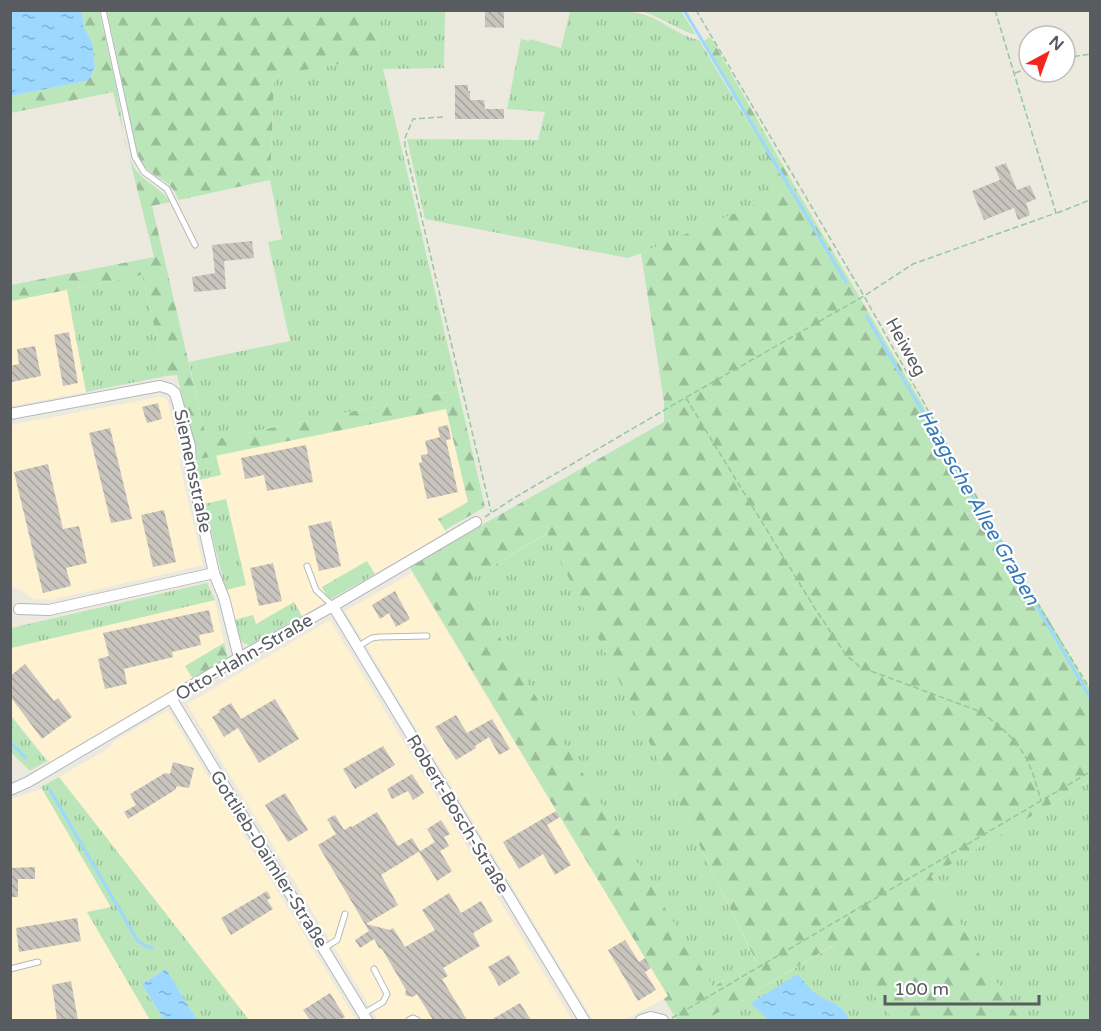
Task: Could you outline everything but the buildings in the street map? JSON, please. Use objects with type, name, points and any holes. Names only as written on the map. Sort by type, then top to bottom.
[{"type":"street","name":"Siemensstraße","points":[[10,414],[160,386],[170,389],[178,398],[214,573],[224,598],[239,658]]},
{"type":"street","name":"Otto-Hahn-Straße","points":[[10,790],[28,782],[476,522]]},
{"type":"street","points":[[19,609],[49,610],[214,573]]},
{"type":"street","name":"Robert-Bosch-Straße","points":[[333,606],[584,1020]]},
{"type":"street","name":"Gottlieb-Daimler-Straße","points":[[171,699],[365,1017]]},
{"type":"street","points":[[641,1020],[651,1017],[663,1020]]},
{"type":"lane","points":[[103,10],[132,147],[138,165],[167,189],[195,244]]},
{"type":"lane","points":[[307,566],[316,590],[333,606]]},
{"type":"lane","points":[[357,647],[372,638],[427,636]]},
{"type":"lane","points":[[324,948],[338,940],[345,914]]},
{"type":"lane","points":[[10,969],[38,962]]},
{"type":"lane","points":[[365,1017],[383,1002],[387,994],[374,969]]},
{"type":"lane","points":[[409,1020],[413,1018],[417,1020]]},
{"type":"path","name":"Heiweg","points":[[696,10],[864,296],[1022,578],[1090,688]]},
{"type":"path","points":[[995,10],[1056,213]]},
{"type":"path","points":[[443,117],[413,119],[405,138],[405,147],[491,513]]},
{"type":"path","points":[[476,522],[864,296],[913,264],[1090,200]]},
{"type":"path","points":[[686,398],[846,655],[860,667],[976,710],[992,719],[1015,742],[1028,762],[1041,800]]},
{"type":"path","points":[[668,1020],[1090,772]]},
{"type":"shaded area","points":[[67,290],[86,392],[11,406],[11,301]]},
{"type":"shaded area","points":[[159,397],[165,398],[168,402],[203,565],[51,600],[34,599],[19,589],[11,587],[11,425]]},
{"type":"shaded area","points":[[446,409],[468,502],[439,519],[446,533],[375,574],[367,561],[322,587],[329,600],[302,616],[294,603],[256,625],[234,620],[226,590],[246,585],[226,499],[204,504],[199,480],[220,475],[216,455]]},
{"type":"shaded area","points":[[412,573],[668,996],[625,1020],[593,1020],[345,611]]},
{"type":"shaded area","points":[[215,600],[224,643],[186,666],[193,679],[51,764],[11,715],[11,648]]},
{"type":"shaded area","points":[[328,621],[331,622],[572,1020],[378,1020],[187,704]]},
{"type":"shaded area","points":[[167,711],[356,1020],[249,1020],[59,777],[109,748],[114,741]]},
{"type":"shaded area","points":[[42,789],[111,908],[87,912],[150,1020],[11,1020],[11,799]]},
{"type":"green space","points":[[82,11],[99,11],[117,91],[124,137],[113,92],[11,113],[11,96],[86,81],[91,76],[95,67],[92,43],[83,25]]},
{"type":"green space","points":[[107,11],[369,11],[380,57],[281,74],[276,77],[270,180],[179,200],[168,184],[145,167],[138,154]]},
{"type":"green space","points":[[369,11],[445,11],[444,68],[383,69],[458,390],[207,441],[189,362],[290,341],[268,242],[282,239],[270,180],[274,82],[281,74],[380,57]]},
{"type":"green space","points":[[570,11],[633,12],[653,18],[699,40],[793,198],[628,258],[425,219],[407,139],[538,140],[545,112],[507,109],[521,39],[529,41],[530,39],[561,48]]},
{"type":"green space","points":[[642,11],[681,11],[696,35],[656,16]]},
{"type":"green space","points":[[709,37],[713,41],[795,187],[1090,690],[1090,781],[931,876],[1020,1020],[894,1020],[834,945],[708,1020],[677,1020],[664,999],[668,996],[409,566],[664,422],[664,402],[641,253],[787,191],[703,42]],"holes":[[[547,533],[756,961],[713,987],[466,582]]]},
{"type":"green space","points":[[128,152],[137,172],[170,202],[152,206],[207,441],[458,390],[485,507],[445,530],[438,519],[468,502],[446,409],[195,460],[195,450],[177,375],[166,376],[142,275],[11,301],[11,285],[154,257]]},
{"type":"green space","points":[[142,275],[166,376],[86,392],[67,290]]},
{"type":"green space","points":[[216,455],[221,475],[199,480],[195,460]]},
{"type":"green space","points":[[226,499],[246,585],[226,590],[204,504]]},
{"type":"green space","points":[[548,533],[756,962],[712,987],[466,582]]},
{"type":"green space","points":[[367,561],[375,574],[329,600],[322,587]]},
{"type":"green space","points":[[207,583],[215,600],[11,648],[11,628]]},
{"type":"green space","points":[[294,602],[302,616],[250,645],[242,642],[234,620],[253,615],[256,624]]},
{"type":"green space","points":[[224,643],[228,659],[193,679],[185,666]]},
{"type":"green space","points":[[10,715],[47,761],[30,771],[11,752]]},
{"type":"green space","points":[[59,777],[249,1020],[197,1020],[166,969],[142,984],[164,1020],[150,1020],[87,912],[111,907],[41,787]]},
{"type":"green space","points":[[1090,781],[1090,1020],[1020,1020],[931,876]]},
{"type":"green space","points":[[835,945],[894,1020],[707,1019]]},
{"type":"water","points":[[11,10],[82,11],[83,25],[92,43],[95,67],[91,76],[86,81],[11,96]]},
{"type":"water","points":[[166,969],[197,1020],[164,1020],[142,984]]},
{"type":"water","points":[[798,974],[815,993],[839,1006],[848,1020],[768,1020],[751,1003]]},
{"type":"waterway","name":"Haagsche Allee Graben","points":[[684,10],[846,282]]},
{"type":"waterway","name":"Haagsche Allee Graben","points":[[867,317],[1090,697]]},
{"type":"waterway","points":[[10,742],[26,758]]},
{"type":"waterway","points":[[50,790],[137,940],[152,948]]}]
